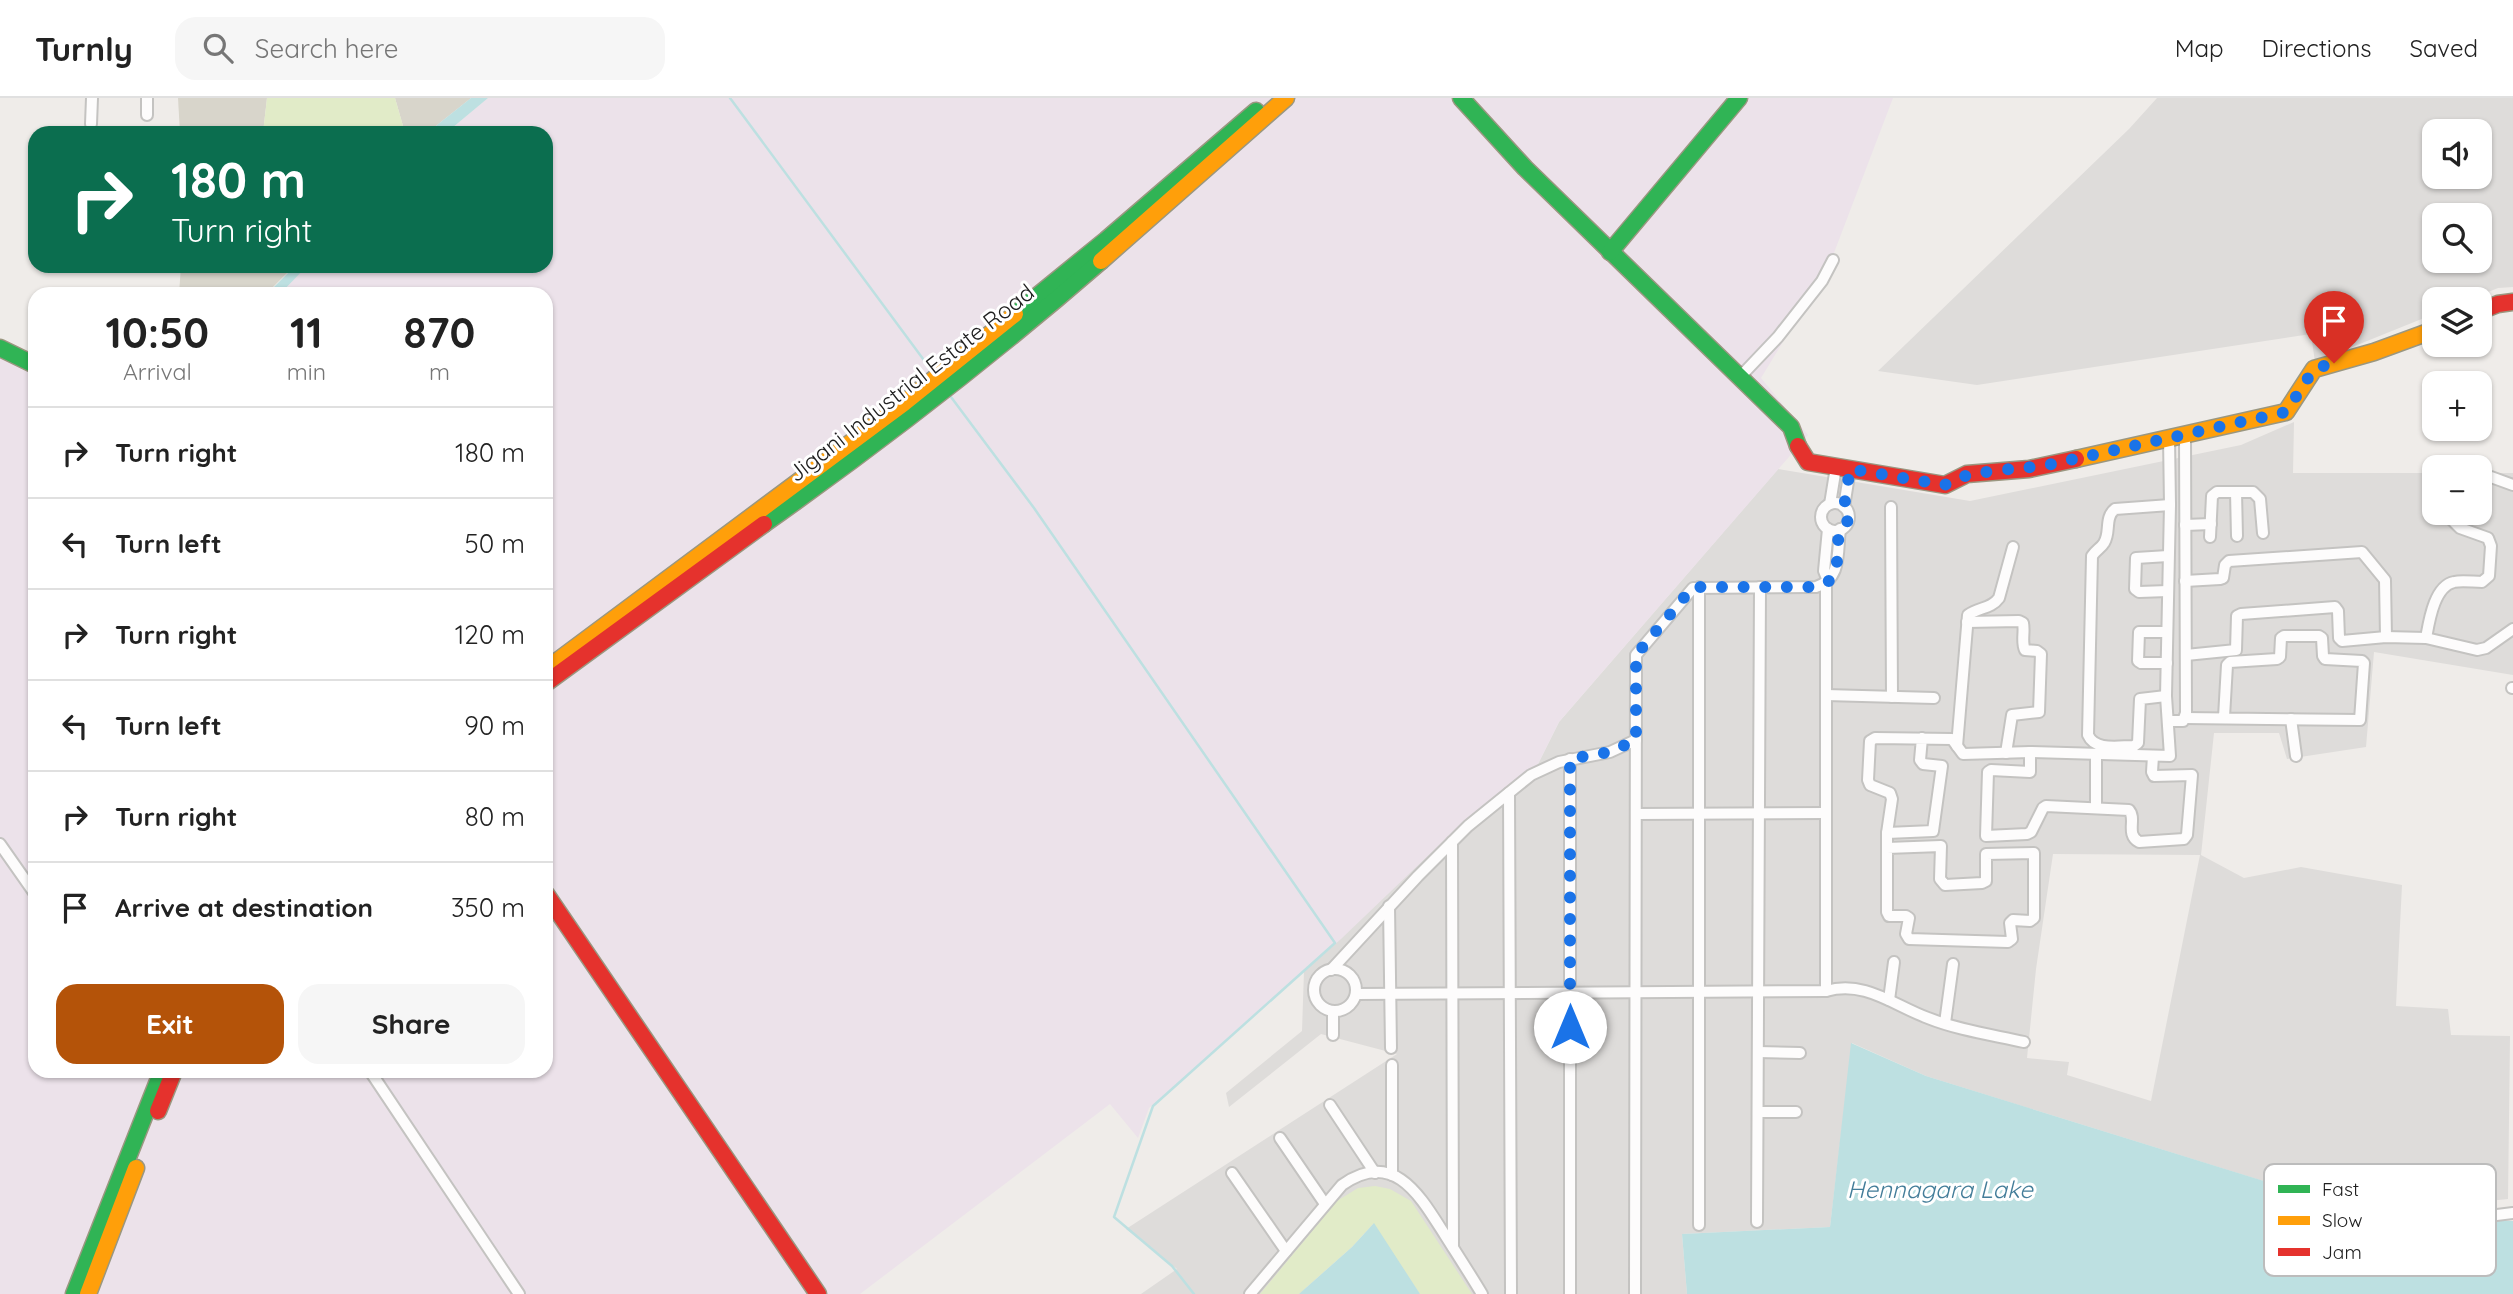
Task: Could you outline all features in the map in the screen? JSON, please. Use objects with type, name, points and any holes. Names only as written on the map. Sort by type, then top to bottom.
[{"type":"main road","name":"Jigani Industrial Estate Road","points":[[553,678],[836,472],[1271,98]]},
{"type":"main road","name":"Jigani Industrial Estate Road","points":[[553,665],[940,382],[1046,309],[1286,98]]},
{"type":"main road","points":[[1461,98],[1525,168],[1791,427],[1808,462],[1945,485],[1967,474],[2029,469],[2286,412],[2314,369],[2374,352],[2422,334]]},
{"type":"main road","points":[[1610,252],[1739,98]]},
{"type":"main road","points":[[2492,306],[2513,302]]},
{"type":"main road","points":[[0,348],[28,362]]},
{"type":"main road","points":[[553,904],[818,1294]]},
{"type":"main road","points":[[74,1294],[159,1078]]},
{"type":"main road","points":[[88,1294],[171,1078]]},
{"type":"street","points":[[91,124],[92,98]]},
{"type":"street","points":[[147,98],[147,115]]},
{"type":"street","points":[[1739,378],[1778,337],[1822,281],[1833,260]]},
{"type":"street","points":[[2177,436],[2185,497],[2185,718]]},
{"type":"street","points":[[1986,854],[2034,853],[2034,918],[2031,921],[2013,920],[2010,923],[2012,939],[2008,942],[1909,939],[1906,934],[1909,918],[1889,916],[1887,912],[1887,833],[1892,799],[1889,793],[1870,786],[1870,741],[1875,738],[1952,739],[1963,754],[2030,752],[2170,756],[2165,696],[2166,632],[2170,501],[2177,436]]},
{"type":"street","points":[[1834,529],[1824,525],[1821,517],[1830,504],[1843,468]]},
{"type":"street","points":[[1843,468],[1844,507]]},
{"type":"street","points":[[2492,477],[2513,485]]},
{"type":"street","points":[[2236,492],[2237,536]]},
{"type":"street","points":[[2210,537],[2214,493],[2253,492],[2260,499],[2263,533]]},
{"type":"street","points":[[2165,696],[2140,699],[2138,743],[2134,746],[2096,745],[2091,741],[2088,735],[2092,556],[2104,543],[2110,513],[2115,509],[2185,497]]},
{"type":"street","points":[[1830,504],[1839,503],[1848,512],[1848,520],[1834,529]]},
{"type":"street","points":[[1891,507],[1892,697]]},
{"type":"street","points":[[2185,525],[2211,524]]},
{"type":"street","points":[[2426,638],[2431,607],[2446,585],[2455,581],[2482,582],[2489,576],[2491,546],[2488,538],[2457,525]]},
{"type":"street","points":[[1635,1294],[1636,655],[1693,587],[1816,586],[1827,582],[1835,572],[1834,529]]},
{"type":"street","points":[[1958,746],[1967,622],[1969,615],[1975,610],[1994,604],[1999,598],[2013,548]]},
{"type":"street","points":[[2185,581],[2223,578],[2225,565],[2229,561],[2362,552],[2385,580],[2386,637]]},
{"type":"street","points":[[2168,556],[2136,558],[2135,589],[2139,592],[2168,591]]},
{"type":"street","points":[[1826,991],[1827,582]]},
{"type":"street","points":[[1699,587],[1699,1225]]},
{"type":"street","points":[[1757,1222],[1760,587]]},
{"type":"street","points":[[2167,606],[2186,604]]},
{"type":"street","points":[[2186,655],[2236,650],[2237,616],[2241,614],[2335,607],[2340,640],[2426,638],[2477,650],[2486,648],[2513,629]]},
{"type":"street","points":[[1967,622],[2020,621],[2025,630],[2022,645],[2025,650],[2037,651],[2040,654],[2039,712],[2012,715],[2006,754]]},
{"type":"street","points":[[2166,632],[2139,632],[2138,661],[2167,663]]},
{"type":"street","points":[[2168,721],[2179,723],[2185,718],[2224,717],[2360,720],[2364,663],[2325,659],[2322,638],[2319,636],[2284,636],[2281,638],[2280,657],[2277,659],[2230,662],[2227,665],[2224,717]]},
{"type":"street","points":[[1826,695],[1934,698]]},
{"type":"street","points":[[2291,719],[2297,756]]},
{"type":"street","points":[[1887,833],[1933,831],[1941,766],[1923,764],[1920,760],[1922,737]]},
{"type":"street","points":[[1331,970],[1341,970],[1350,976],[1356,985],[1354,1000],[1346,1008],[1333,1011],[1319,1004],[1315,994],[1318,979],[1331,970],[1452,842],[1540,770],[1570,759],[1610,752],[1636,740]]},
{"type":"street","points":[[1887,848],[1941,846],[1940,879],[1945,885],[1986,881],[1988,772],[2030,772],[2030,752]]},
{"type":"street","points":[[2096,755],[2096,808]]},
{"type":"street","points":[[1986,836],[2031,832],[2046,806],[2132,811],[2133,839],[2139,842],[2184,839],[2187,835],[2192,775],[2154,776],[2153,756]]},
{"type":"street","points":[[1570,759],[1570,1294]]},
{"type":"street","points":[[1509,793],[1511,1294]]},
{"type":"street","points":[[1636,814],[1826,813]]},
{"type":"street","points":[[1452,842],[1453,1247]]},
{"type":"street","points":[[0,844],[28,884]]},
{"type":"street","points":[[1390,906],[1391,1048]]},
{"type":"street","points":[[1889,1000],[1894,962]]},
{"type":"street","points":[[1945,1023],[1953,964]]},
{"type":"street","points":[[1356,994],[1826,991],[1858,988],[1929,1019],[2024,1042]]},
{"type":"street","points":[[1333,1011],[1333,1035]]},
{"type":"street","points":[[1758,1052],[1800,1053]]},
{"type":"street","points":[[1392,1065],[1392,1175]]},
{"type":"street","points":[[375,1078],[519,1294]]},
{"type":"street","points":[[1330,1105],[1375,1172]]},
{"type":"street","points":[[1758,1112],[1796,1112]]},
{"type":"street","points":[[1280,1138],[1325,1204]]},
{"type":"street","points":[[1250,1294],[1325,1204],[1350,1180],[1375,1172],[1392,1175],[1406,1182],[1418,1193],[1482,1294]]},
{"type":"street","points":[[1232,1173],[1286,1251]]},
{"type":"shaded area","points":[[178,98],[267,98],[264,126],[180,126]]},
{"type":"shaded area","points":[[395,98],[471,98],[436,126],[403,126]]},
{"type":"shaded area","points":[[488,98],[1893,98],[1829,266],[1761,378],[1808,435],[1559,722],[1538,764],[1458,827],[1341,939],[1149,1108],[1138,1138],[1110,1104],[860,1294],[0,1294],[0,358],[28,369],[28,1078],[553,1078],[553,287],[287,287],[300,273],[553,273],[553,126],[454,126]]},
{"type":"shaded area","points":[[2157,98],[2513,98],[2513,287],[2492,290],[2492,287],[2422,287],[2422,319],[2315,362],[2311,334],[1977,385],[1878,371],[2129,129]]},
{"type":"shaded area","points":[[180,273],[287,273],[273,287],[180,287]]},
{"type":"shaded area","points":[[2294,422],[2293,473],[2422,473],[2422,525],[2492,525],[2492,473],[2513,473],[2513,675],[2374,652],[2366,747],[2287,759],[2279,733],[2214,733],[2201,855],[2244,878],[2301,867],[2402,885],[2396,1006],[2448,1009],[2451,1035],[2510,1036],[2508,1199],[2496,1200],[2496,1164],[2264,1164],[2264,1181],[1926,1076],[1852,1043],[1830,1227],[1682,1234],[1687,1294],[1420,1294],[1373,1224],[1299,1294],[1141,1294],[1177,1269],[1126,1229],[1397,1054],[1321,1034],[1229,1107],[1226,1093],[1302,1031],[1304,971],[1458,827],[1538,764],[1559,722],[1778,469],[1970,501],[2241,445]],"holes":[[[2053,854],[2200,855],[2151,1101],[2067,1075],[2069,1062],[2027,1058],[2036,969]]]},
{"type":"green space","points":[[267,98],[395,98],[403,126],[264,126]]},
{"type":"green space","points":[[1375,1186],[1390,1189],[1411,1201],[1472,1294],[1420,1294],[1373,1224],[1352,1247],[1299,1294],[1260,1294],[1337,1201],[1358,1188]]},
{"type":"water","points":[[471,98],[488,98],[454,126],[436,126]]},
{"type":"water","points":[[288,273],[300,273],[287,287],[274,287]]},
{"type":"water","name":"Hennagara Lake","points":[[1851,1043],[1926,1076],[2264,1181],[2264,1276],[2496,1276],[2496,1220],[2513,1221],[2513,1294],[1687,1294],[1682,1234],[1830,1227]]},
{"type":"water","points":[[1374,1223],[1420,1294],[1299,1294],[1352,1247]]},
{"type":"waterway","points":[[730,98],[932,371]]},
{"type":"waterway","points":[[948,393],[1034,508],[1335,943],[1153,1106],[1114,1217],[1172,1266],[1194,1294]]},
{"type":"traffic: fast","points":[[1461,98],[1525,168],[1791,427],[1798,446]]},
{"type":"traffic: fast","points":[[1610,252],[1739,98]]},
{"type":"traffic: fast","points":[[1015,314],[1256,111]]},
{"type":"traffic: fast","points":[[764,524],[936,397],[1101,261]]},
{"type":"traffic: fast","points":[[0,348],[28,362]]},
{"type":"traffic: fast","points":[[74,1294],[159,1078]]},
{"type":"traffic: slow","points":[[1101,261],[1286,98]]},
{"type":"traffic: slow","points":[[553,664],[904,403],[1015,314]]},
{"type":"traffic: slow","points":[[2076,459],[2286,412],[2314,369],[2374,352],[2422,334]]},
{"type":"traffic: slow","points":[[88,1294],[136,1168]]},
{"type":"traffic: jam","points":[[2492,306],[2513,302]]},
{"type":"traffic: jam","points":[[1798,446],[1808,462],[1945,485],[1967,474],[2029,469],[2076,459]]},
{"type":"traffic: jam","points":[[553,678],[764,524]]},
{"type":"traffic: jam","points":[[553,904],[818,1294]]},
{"type":"traffic: jam","points":[[158,1111],[171,1078]]},
{"type":"route","points":[[1570,1027],[1570,759],[1610,752],[1636,740],[1636,655],[1693,587],[1811,587],[1826,583],[1835,572],[1840,529],[1849,516],[1844,507],[1850,469],[1945,485],[1967,474],[2029,469],[2052,464],[2286,412],[2314,369],[2334,363]]}]
